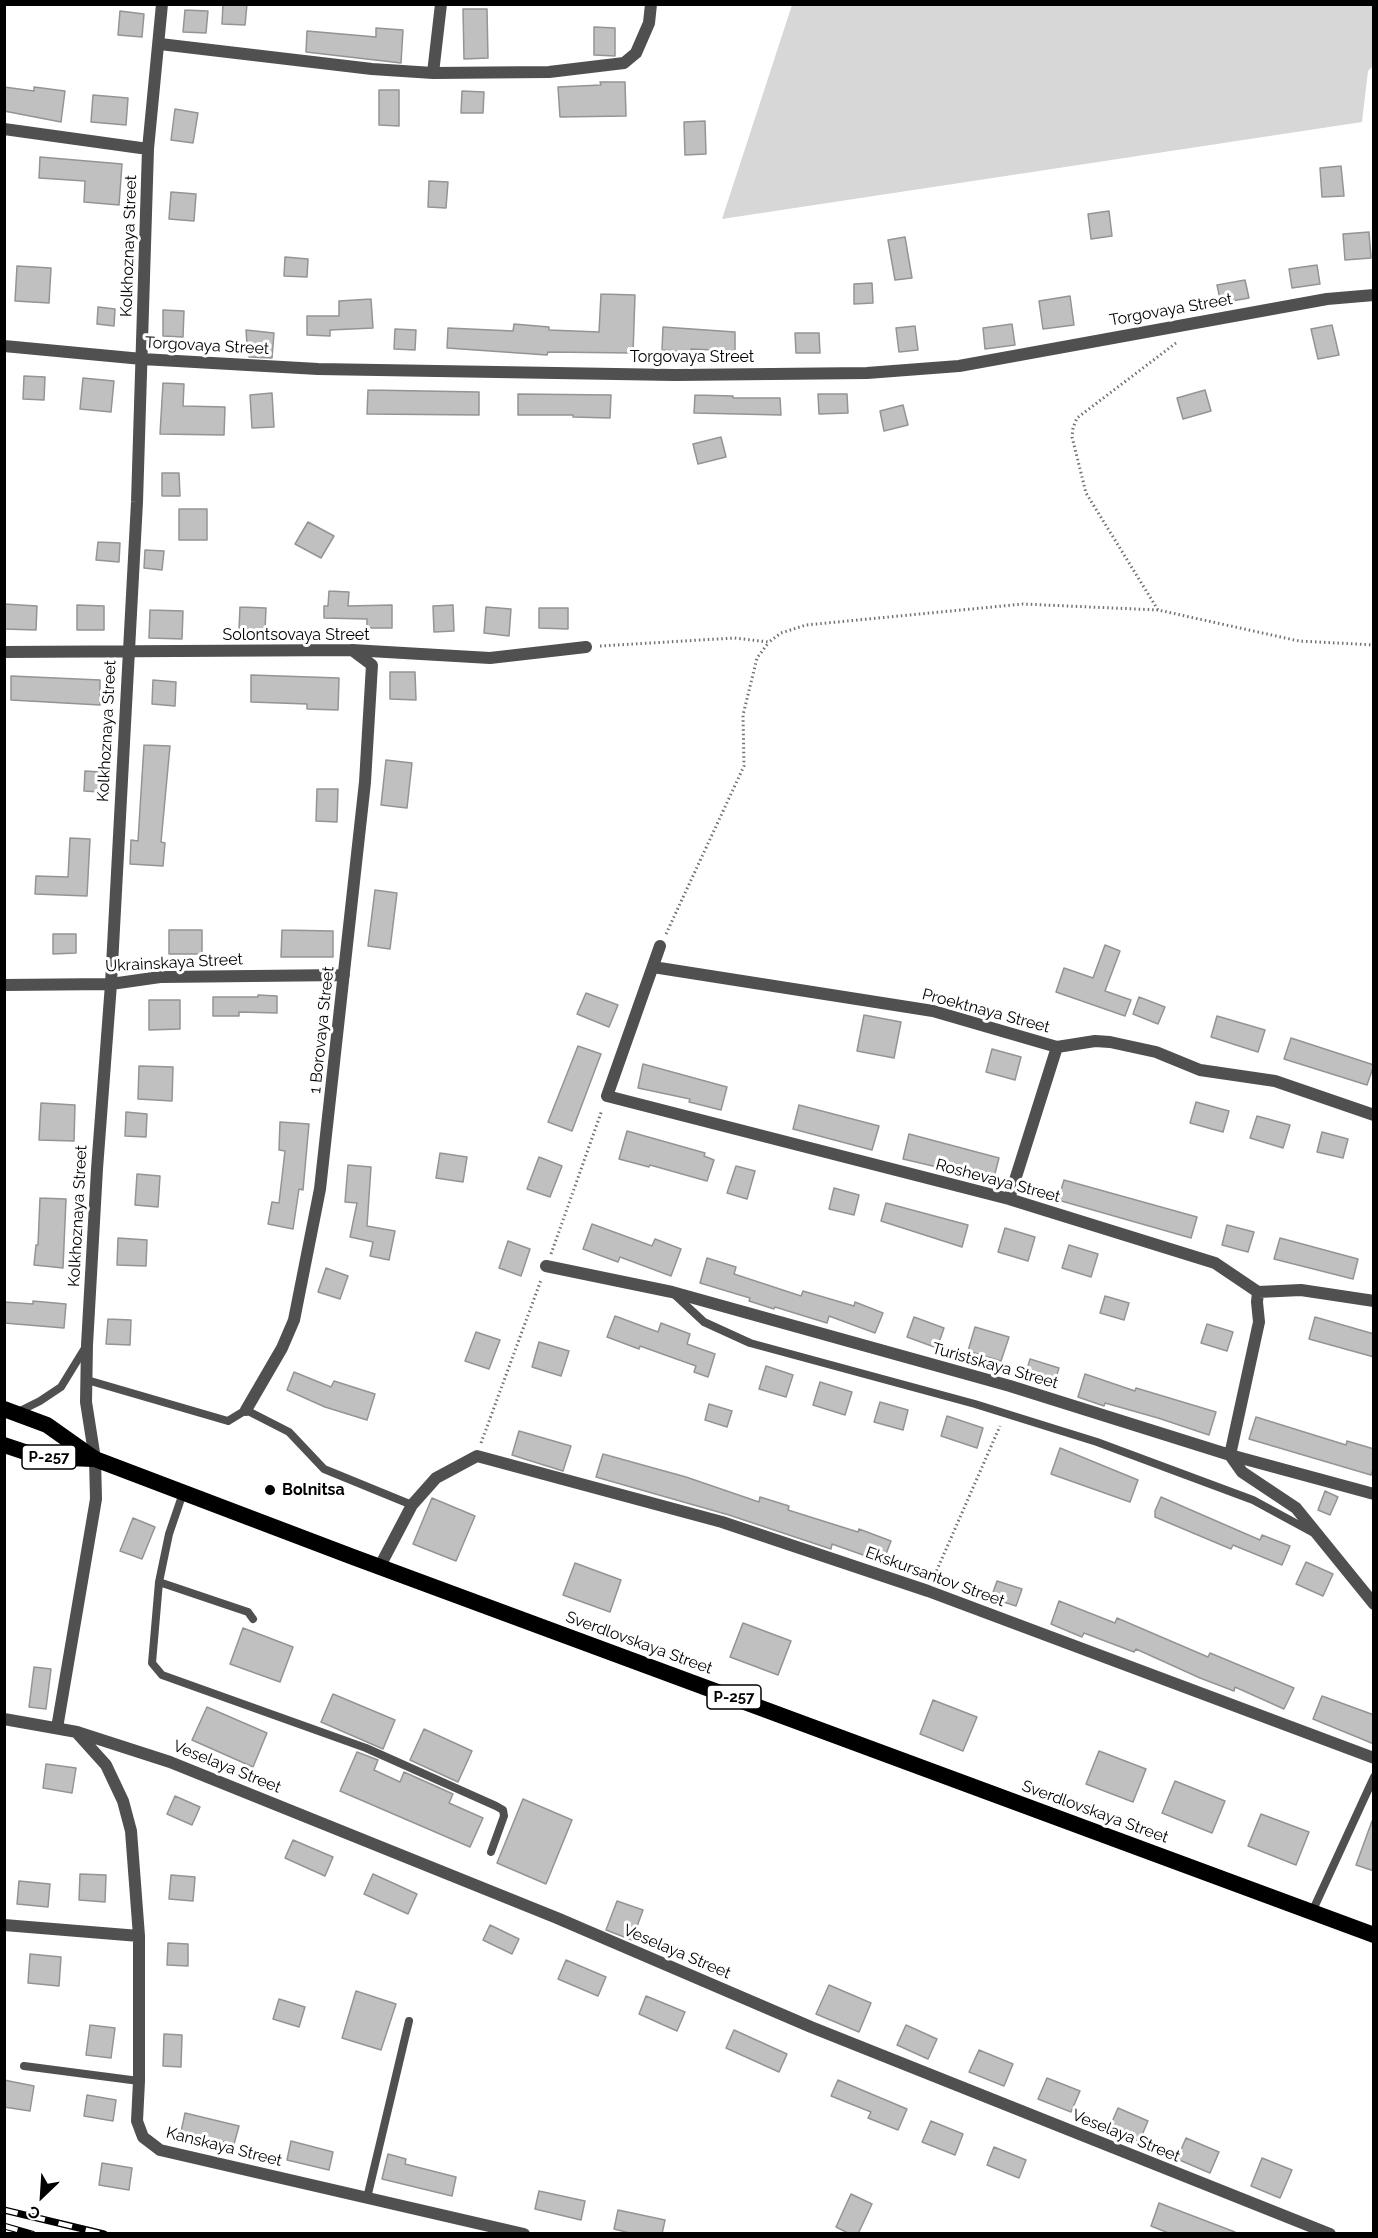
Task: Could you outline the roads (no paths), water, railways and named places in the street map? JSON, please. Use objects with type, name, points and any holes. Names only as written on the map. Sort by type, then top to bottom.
[{"type":"highway","name":"Sverdlovskaya Street","points":[[10,1411],[47,1425],[95,1459],[1374,1935]]},
{"type":"highway","name":"Sverdlovskaya Street","points":[[4,1445],[40,1457],[95,1459]]},
{"type":"street","name":"Kolkhoznaya Street","points":[[57,1728],[96,1499],[95,1459],[86,1402],[87,1345],[111,984],[137,502],[148,149],[160,44],[162,4]]},
{"type":"street","points":[[433,73],[441,4]]},
{"type":"street","points":[[160,44],[372,69],[433,73],[549,72],[624,63],[636,53],[649,23],[651,4]]},
{"type":"street","points":[[4,129],[148,149]]},
{"type":"street","name":"Torgovaya Street","points":[[4,346],[142,359],[318,369],[675,375],[867,373],[959,366],[1327,299],[1374,295]]},
{"type":"street","name":"Solontsovaya Street","points":[[4,652],[352,650],[490,658],[586,647]]},
{"type":"street","name":"1 Borovaya Street","points":[[246,1410],[282,1348],[294,1320],[320,1189],[365,782],[372,665],[352,650]]},
{"type":"street","points":[[652,967],[660,946]]},
{"type":"street","name":"Proektnaya Street","points":[[652,967],[933,1011],[1057,1047],[1095,1041],[1110,1042],[1156,1052],[1200,1070],[1275,1081],[1374,1115]]},
{"type":"street","name":"Roshevaya Street","points":[[652,967],[607,1096],[1009,1199],[1215,1263],[1258,1292]]},
{"type":"street","name":"Ukrainskaya Street","points":[[4,985],[111,984],[160,977],[344,975]]},
{"type":"street","points":[[1009,1199],[1057,1047]]},
{"type":"street","name":"Turistskaya Street","points":[[546,1266],[672,1292],[1010,1386],[1230,1455],[1374,1494]]},
{"type":"street","points":[[1374,1290],[1368,1299],[1301,1290],[1258,1292],[1259,1322],[1230,1455],[1242,1472],[1296,1508],[1374,1604]]},
{"type":"street","name":"Ekskursantov Street","points":[[412,1505],[436,1478],[477,1456],[722,1522],[928,1591],[1374,1758]]},
{"type":"street","points":[[380,1566],[412,1505]]},
{"type":"street","name":"Veselaya Street","points":[[4,1719],[77,1732],[181,1766],[557,1918],[811,2027],[1330,2234]]},
{"type":"street","name":"Kanskaya Street","points":[[77,1732],[106,1765],[123,1802],[131,1831],[139,1936],[137,2121],[143,2137],[160,2150],[524,2234]]},
{"type":"street","points":[[4,1925],[139,1936]]},
{"type":"lane","points":[[672,1292],[704,1322],[750,1343],[1004,1413],[1097,1442],[1253,1500],[1318,1535]]},
{"type":"lane","points":[[10,1411],[40,1401],[61,1387],[87,1345]]},
{"type":"lane","points":[[87,1380],[228,1421],[246,1410],[289,1432],[324,1469],[412,1505]]},
{"type":"lane","points":[[183,1492],[169,1534],[159,1582],[152,1664],[162,1675],[366,1748],[496,1806],[503,1810],[504,1816],[491,1852]]},
{"type":"lane","points":[[159,1582],[248,1612],[253,1619]]},
{"type":"lane","points":[[1312,1912],[1374,1777]]},
{"type":"lane","points":[[367,2198],[410,2021]]},
{"type":"lane","points":[[24,2066],[139,2081]]},
{"type":"railway","points":[[4,2210],[104,2234]]},
{"type":"railway","points":[[4,2226],[32,2234]]},
{"type":"place","name":"Bolnitsa","points":[[270,1490]]}]
